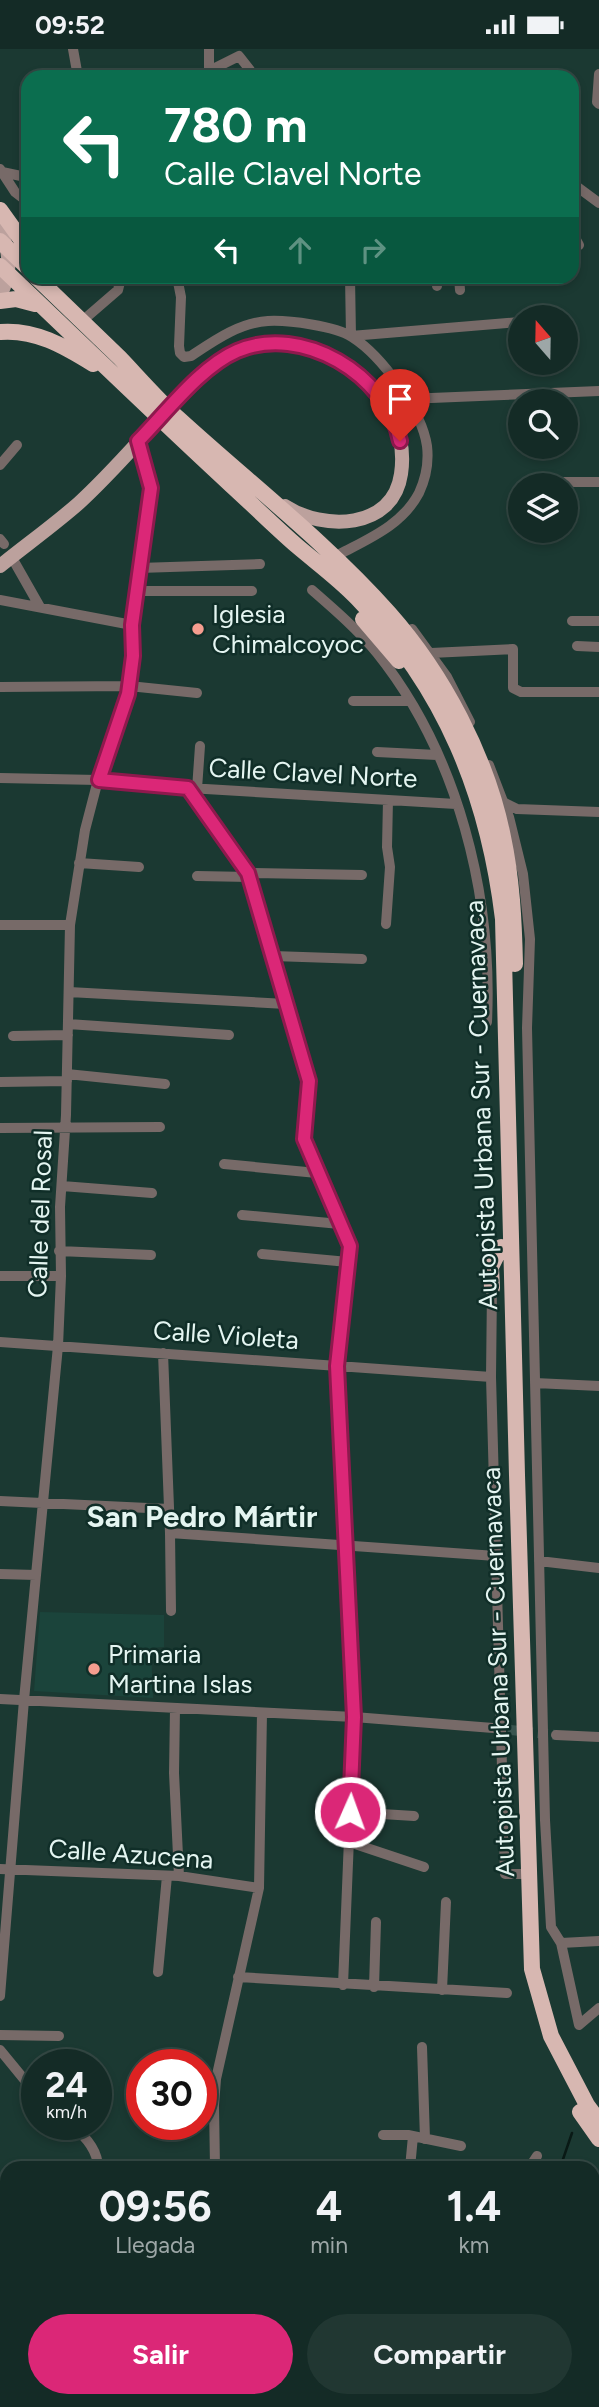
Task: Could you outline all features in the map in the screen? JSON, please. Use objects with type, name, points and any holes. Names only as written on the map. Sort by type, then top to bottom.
[{"type":"highway","points":[[0,210],[21,239]]},
{"type":"highway","points":[[0,241],[21,263]]},
{"type":"highway","name":"Autopista Urbana Sur - Cuernavaca","points":[[0,267],[256,508],[356,596],[392,636],[426,683],[449,726],[478,797],[497,871],[504,957],[533,1969],[551,2036],[587,2105],[597,2131]]},
{"type":"highway","name":"Autopista Urbana Sur - Cuernavaca","points":[[41,284],[176,417],[363,586],[390,614],[423,656],[451,702],[488,784],[503,836],[511,886],[514,934],[522,1474],[531,1741],[531,1850],[537,1967],[555,2036],[591,2102],[599,2111]]},
{"type":"highway","points":[[53,284],[81,322],[358,590],[398,634],[429,676],[484,783],[507,876],[521,1027],[513,1170],[540,1966],[558,2034],[599,2111]]},
{"type":"highway","points":[[0,301],[16,299],[35,304]]},
{"type":"highway","points":[[0,332],[25,333],[45,338],[68,348],[103,370],[355,610],[401,663],[433,715],[468,789],[486,844],[498,939],[501,1247],[525,1969],[529,1994],[545,2045],[566,2088],[597,2131]]},
{"type":"highway","points":[[492,1288],[491,1267],[501,1247]]},
{"type":"main road","points":[[0,230],[6,245],[9,270],[0,295]]},
{"type":"main road","points":[[0,247],[21,264]]},
{"type":"main road","points":[[0,267],[103,370]]},
{"type":"main road","points":[[41,284],[81,322]]},
{"type":"main road","points":[[0,566],[80,502],[207,371],[236,352],[252,346],[276,343],[303,347],[335,359],[379,394],[391,412],[400,441],[401,477],[395,494],[372,516],[354,522],[330,522],[303,516],[238,473]]},
{"type":"street","points":[[73,49],[77,70]]},
{"type":"street","points":[[209,49],[209,70]]},
{"type":"street","points":[[215,70],[239,55],[250,70]]},
{"type":"street","points":[[598,103],[599,74]]},
{"type":"street","points":[[1,171],[21,176]]},
{"type":"street","points":[[1,171],[21,197]]},
{"type":"street","points":[[579,188],[599,203]]},
{"type":"street","points":[[81,322],[118,290],[120,284]]},
{"type":"street","points":[[178,284],[181,297],[179,346],[184,357],[191,356],[239,327],[265,321],[291,321],[351,336],[508,323]]},
{"type":"street","points":[[340,554],[384,531],[402,516],[419,494],[428,469],[426,444],[407,399],[381,363],[351,336],[351,284]]},
{"type":"street","points":[[460,284],[460,290]]},
{"type":"street","points":[[407,399],[599,391]]},
{"type":"street","name":"Calle del Rosal","points":[[0,1996],[5,1869],[58,1346],[70,925],[79,863],[99,780],[129,686],[133,656],[132,625],[151,488],[140,439]]},
{"type":"street","points":[[0,465],[17,445]]},
{"type":"street","points":[[578,482],[599,482]]},
{"type":"street","points":[[303,516],[396,609],[431,653],[462,703],[505,803],[523,874],[530,940],[521,1027],[535,1383],[545,1820],[551,1927],[562,1943],[579,2025],[599,2008]]},
{"type":"street","points":[[15,563],[40,607]]},
{"type":"street","points":[[139,568],[260,564]]},
{"type":"street","points":[[312,590],[355,629],[377,654],[409,701],[437,755],[456,804],[475,867],[489,983],[487,1023]]},
{"type":"street","points":[[136,591],[252,591]]},
{"type":"street","points":[[0,600],[132,625]]},
{"type":"street","points":[[572,621],[599,621]]},
{"type":"street","points":[[577,646],[599,647]]},
{"type":"street","points":[[431,653],[513,649],[513,688],[522,692],[599,692]]},
{"type":"street","points":[[0,687],[129,686],[197,692]]},
{"type":"street","points":[[353,701],[409,701]]},
{"type":"street","points":[[200,746],[193,788],[249,875],[309,1081],[304,1139],[350,1246],[337,1366],[354,1717],[343,1985]]},
{"type":"street","points":[[377,752],[437,755]]},
{"type":"street","name":"Calle Clavel Norte","points":[[0,778],[99,780],[456,804]]},
{"type":"street","points":[[386,923],[390,867],[387,847],[388,800]]},
{"type":"street","points":[[505,803],[517,809],[599,812]]},
{"type":"street","points":[[79,863],[139,867]]},
{"type":"street","points":[[197,876],[362,875]]},
{"type":"street","points":[[0,925],[70,925]]},
{"type":"street","points":[[273,957],[362,959]]},
{"type":"street","points":[[69,992],[286,1005]]},
{"type":"street","points":[[13,1036],[68,1030],[229,1035]]},
{"type":"street","points":[[0,1082],[67,1078],[165,1083]]},
{"type":"street","points":[[0,1128],[160,1126]]},
{"type":"street","points":[[224,1164],[317,1173]]},
{"type":"street","points":[[62,1186],[152,1193]]},
{"type":"street","points":[[242,1215],[340,1224]]},
{"type":"street","points":[[60,1251],[151,1255]]},
{"type":"street","points":[[262,1254],[348,1262]]},
{"type":"street","points":[[0,1276],[61,1276]]},
{"type":"street","points":[[492,1288],[491,1377],[506,1874],[522,1874]]},
{"type":"street","name":"Calle Violeta","points":[[0,1342],[491,1377]]},
{"type":"street","points":[[163,1353],[171,1611]]},
{"type":"street","points":[[535,1383],[599,1386]]},
{"type":"street","points":[[0,1501],[169,1509]]},
{"type":"street","points":[[170,1532],[496,1556]]},
{"type":"street","points":[[539,1561],[599,1568]]},
{"type":"street","points":[[0,1574],[36,1576]]},
{"type":"street","points":[[0,1699],[354,1717],[493,1728]]},
{"type":"street","points":[[176,1708],[174,1773],[179,1876]]},
{"type":"street","points":[[215,2161],[216,2079],[258,1888],[262,1713]]},
{"type":"street","points":[[556,1735],[599,1737]]},
{"type":"street","points":[[350,1812],[414,1816]]},
{"type":"street","points":[[349,1842],[424,1867]]},
{"type":"street","name":"Calle Azucena","points":[[5,1869],[179,1876],[258,1888]]},
{"type":"street","points":[[158,1972],[167,1876]]},
{"type":"street","points":[[442,1990],[446,1902]]},
{"type":"street","points":[[374,1987],[376,1922]]},
{"type":"street","points":[[562,1943],[599,1941]]},
{"type":"street","points":[[238,1977],[507,1993]]},
{"type":"street","points":[[0,2035],[59,2036]]},
{"type":"street","points":[[413,2161],[419,2138],[422,2047]]},
{"type":"street","points":[[0,2050],[21,2076]]},
{"type":"street","points":[[383,2134],[461,2145]]},
{"type":"street","points":[[86,2140],[98,2161]]},
{"type":"street","points":[[533,2161],[537,2155]]},
{"type":"shaded area","name":"Primaria Martina Islas","points":[[40,1612],[164,1615],[164,1647],[151,1648],[153,1698],[34,1691]]},
{"type":"waterway","points":[[562,2161],[572,2133]]},
{"type":"tunnel","points":[[493,1728],[556,1735]]},
{"type":"place","name":"Iglesia Chimalcoyoc","points":[[198,629]]},
{"type":"place","name":"Primaria Martina Islas","points":[[94,1669]]},
{"type":"district","name":"San Pedro Mártir","points":[[202,1517]]},
{"type":"route","points":[[350,1812],[354,1717],[337,1366],[350,1246],[304,1139],[309,1081],[248,873],[188,788],[99,780],[128,694],[133,656],[132,625],[151,488],[138,441],[184,393],[222,359],[252,346],[276,343],[303,347],[335,359],[363,379],[379,394],[391,412],[400,441]]}]
